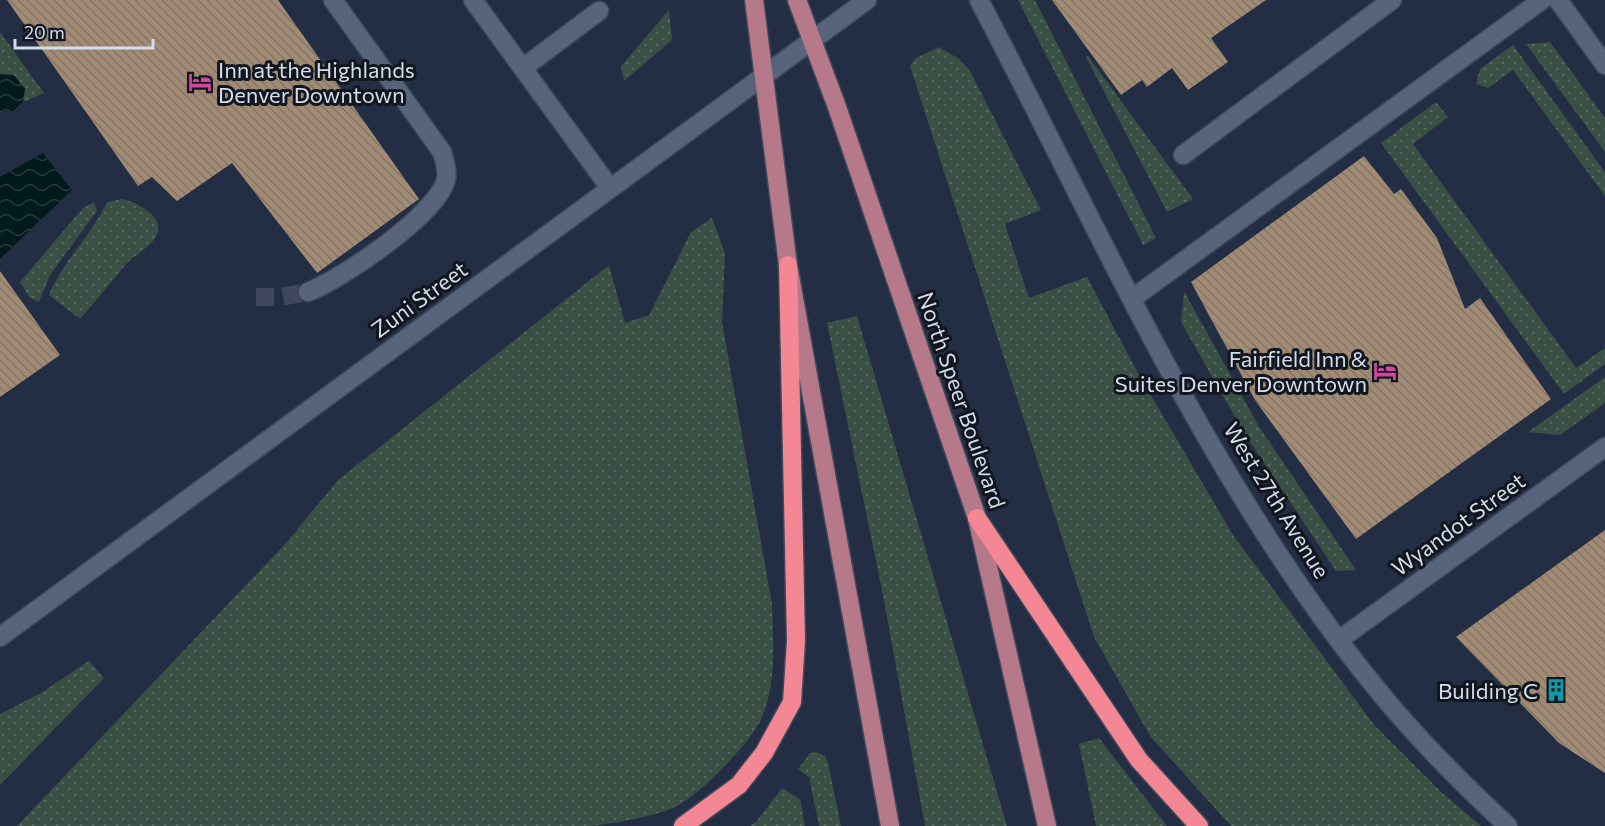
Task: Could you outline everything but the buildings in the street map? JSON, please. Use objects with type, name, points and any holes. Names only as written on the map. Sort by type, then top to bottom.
[{"type":"highway","points":[[683,826],[739,785],[764,753],[792,702],[796,641],[788,266]]},
{"type":"highway","points":[[977,518],[1139,760],[1199,826]]},
{"type":"main road","points":[[754,0],[788,266],[890,826]]},
{"type":"main road","name":"North Speer Boulevard","points":[[797,0],[977,518],[1047,826]]},
{"type":"street","points":[[308,291],[346,272],[419,216],[432,204],[447,178],[446,163],[442,153],[333,0]]},
{"type":"street","points":[[473,0],[610,188]]},
{"type":"street","name":"Zuni Street","points":[[0,637],[867,0]]},
{"type":"street","name":"West 27th Avenue","points":[[979,0],[1132,298],[1240,492],[1339,640],[1396,712],[1432,752],[1508,826]]},
{"type":"street","points":[[1183,155],[1392,0]]},
{"type":"street","points":[[1132,298],[1542,0]]},
{"type":"street","points":[[1558,0],[1605,65]]},
{"type":"street","points":[[523,68],[599,11]]},
{"type":"street","name":"Wyandot Street","points":[[1339,640],[1605,447]]},
{"type":"shaded area","points":[[1018,0],[1035,0],[1156,238],[1143,245]]},
{"type":"shaded area","points":[[669,10],[672,40],[624,81],[621,66]]},
{"type":"shaded area","points":[[0,32],[44,93],[0,112]]},
{"type":"shaded area","points":[[1550,42],[1605,118],[1605,152],[1526,44]]},
{"type":"shaded area","points":[[1513,45],[1605,172],[1605,196],[1513,70],[1488,88],[1476,84],[1480,69]]},
{"type":"shaded area","points":[[939,47],[959,59],[970,71],[1041,210],[1005,224],[1029,298],[1087,277],[1139,375],[1233,535],[1375,726],[1440,791],[1481,826],[1231,826],[1150,736],[1094,637],[910,66],[916,58]]},
{"type":"shaded area","points":[[1088,56],[1193,199],[1167,212],[1086,57]]},
{"type":"shaded area","points":[[1436,102],[1448,117],[1413,144],[1576,368],[1605,348],[1605,364],[1564,394],[1381,143]]},
{"type":"shaded area","points":[[122,199],[137,204],[151,214],[158,227],[157,235],[148,246],[126,264],[80,319],[49,295],[107,202]]},
{"type":"shaded area","points":[[94,202],[97,211],[50,275],[39,302],[29,297],[20,282],[83,208]]},
{"type":"shaded area","points":[[712,218],[725,253],[722,322],[772,604],[773,646],[770,690],[762,717],[736,754],[710,781],[673,808],[644,817],[593,826],[17,826],[286,543],[338,480],[609,265],[625,323],[649,315],[691,232]]},
{"type":"shaded area","points":[[1184,291],[1258,425],[1356,570],[1336,571],[1243,431],[1181,322]]},
{"type":"shaded area","points":[[857,316],[1007,826],[925,826],[883,595],[827,323]]},
{"type":"shaded area","points":[[1605,377],[1605,403],[1560,435],[1528,432]]},
{"type":"shaded area","points":[[89,661],[104,678],[0,785],[0,714],[41,693]]},
{"type":"shaded area","points":[[1099,738],[1167,826],[1096,826],[1079,744]]},
{"type":"shaded area","points":[[817,752],[825,756],[828,762],[841,826],[819,826],[809,777],[798,769],[810,753]]},
{"type":"shaded area","points":[[782,788],[800,799],[805,826],[750,826],[756,822]]},
{"type":"water","points":[[0,74],[14,75],[25,89],[23,102],[13,111],[0,111]]},
{"type":"water","points":[[43,153],[72,190],[0,259],[0,177]]},
{"type":"tunnel","points":[[256,297],[279,297],[308,292]]},
{"type":"place","name":"Inn at the Highlands Denver Downtown","points":[[200,82]]},
{"type":"place","name":"Fairfield Inn & Suites Denver Downtown","points":[[1385,371]]},
{"type":"place","name":"Building C","points":[[1556,690]]}]
